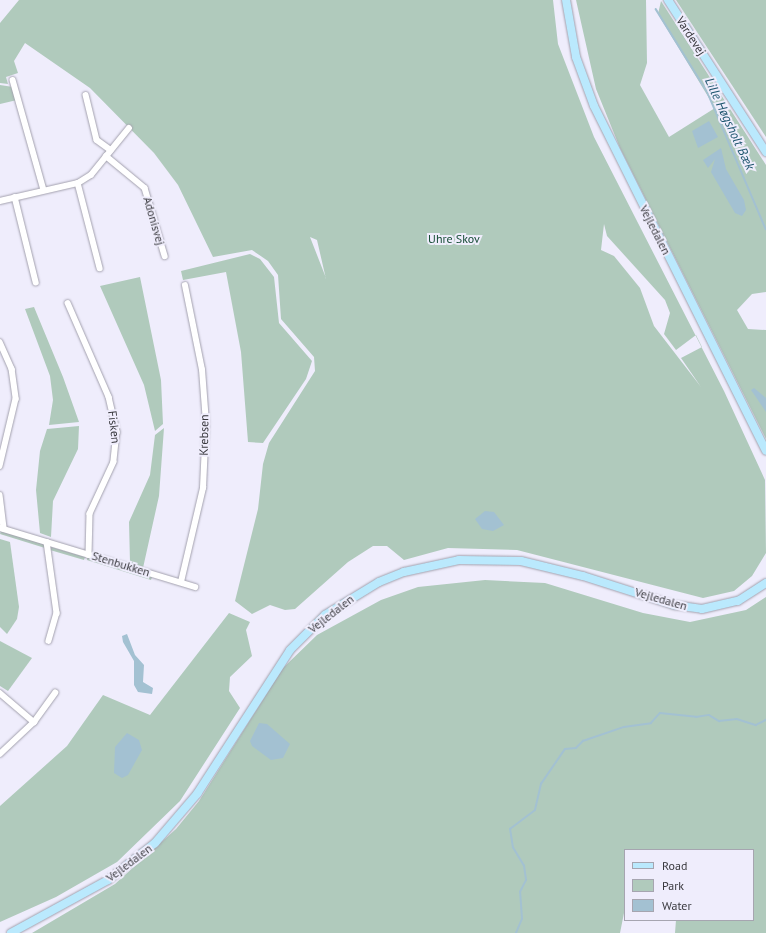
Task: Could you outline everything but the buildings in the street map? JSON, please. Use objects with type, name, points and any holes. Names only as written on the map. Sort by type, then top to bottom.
[{"type":"street","name":"Vejledalen","points":[[566,0],[576,57],[594,106],[766,451]]},
{"type":"street","name":"Vardevej","points":[[668,0],[766,152]]},
{"type":"street","points":[[12,80],[44,190]]},
{"type":"street","points":[[86,95],[97,140],[111,150]]},
{"type":"street","points":[[0,200],[78,183],[91,175],[129,128]]},
{"type":"street","name":"Adonisvej","points":[[106,156],[145,188],[164,256]]},
{"type":"street","points":[[78,183],[100,268]]},
{"type":"street","points":[[15,197],[36,282]]},
{"type":"street","name":"Krebsen","points":[[181,582],[203,488],[206,423],[202,370],[185,286]]},
{"type":"street","name":"Fisken","points":[[68,303],[109,397],[117,432],[114,462],[90,514],[89,555]]},
{"type":"street","points":[[0,342],[12,369],[16,399],[0,466]]},
{"type":"street","points":[[0,494],[2,528]]},
{"type":"street","name":"Stenbukken","points":[[2,528],[195,587]]},
{"type":"street","points":[[47,542],[57,613],[49,641]]},
{"type":"street","name":"Vejledalen","points":[[12,933],[108,880],[155,843],[197,794],[290,650],[326,615],[379,582],[404,572],[452,561],[521,561],[583,576],[674,605],[702,609],[738,601],[766,583]]},
{"type":"street","points":[[0,692],[34,722]]},
{"type":"street","points":[[0,754],[34,722],[56,693]]},
{"type":"green space","name":"Uhre Skov","points":[[19,0],[553,0],[558,44],[594,137],[696,335],[676,350],[664,334],[670,313],[665,300],[607,236],[604,224],[601,250],[614,256],[640,288],[654,326],[701,387],[681,358],[702,347],[765,480],[766,553],[752,576],[734,591],[703,598],[517,550],[448,548],[404,560],[387,546],[373,546],[348,562],[295,609],[285,610],[270,605],[252,614],[235,601],[258,509],[263,464],[269,443],[315,371],[314,357],[281,319],[278,275],[268,261],[252,250],[213,257],[178,185],[154,153],[90,88],[25,43],[14,61],[18,73],[6,77],[8,84],[0,83],[0,23]],"holes":[[[310,237],[317,240],[325,277]]]},
{"type":"green space","points":[[576,0],[646,0],[647,63],[640,85],[669,137],[715,108],[658,14],[661,1],[766,165],[766,292],[752,294],[737,310],[748,329],[766,330],[766,439],[620,148],[596,89]]},
{"type":"green space","points":[[676,0],[766,0],[766,137]]},
{"type":"green space","points":[[0,85],[13,87],[17,100],[0,104]]},
{"type":"green space","points":[[250,254],[260,259],[274,277],[279,323],[312,361],[306,379],[263,443],[248,442],[241,352],[226,272],[183,280],[181,271]]},
{"type":"green space","points":[[140,277],[161,380],[163,424],[155,431],[144,385],[100,286]]},
{"type":"green space","points":[[34,307],[63,377],[79,422],[49,425],[53,400],[50,376],[25,309]]},
{"type":"green space","points":[[79,426],[78,449],[53,501],[51,537],[40,533],[36,490],[40,451],[47,429]]},
{"type":"green space","points":[[164,428],[159,496],[143,568],[130,563],[129,522],[150,475],[155,435]]},
{"type":"green space","points":[[1,531],[43,544],[45,548],[0,534]]},
{"type":"green space","points":[[0,539],[10,542],[19,607],[17,619],[7,634],[0,627]]},
{"type":"green space","points":[[51,547],[85,557],[84,560],[50,550]]},
{"type":"green space","points":[[87,557],[152,577],[151,580],[87,560]]},
{"type":"green space","points":[[485,580],[545,583],[643,613],[690,622],[746,610],[766,597],[766,933],[675,933],[676,921],[754,921],[754,849],[624,849],[624,913],[620,933],[32,933],[115,884],[176,829],[199,801],[283,668],[317,635],[381,600],[418,587]]},
{"type":"green space","points":[[229,613],[250,622],[246,630],[252,656],[230,677],[229,691],[240,708],[180,801],[117,862],[56,897],[0,922],[0,806],[67,746],[103,695],[150,715]]},
{"type":"green space","points":[[0,641],[32,658],[8,691],[0,686]]},
{"type":"water","points":[[709,121],[718,137],[698,148],[692,131]]},
{"type":"water","points":[[721,148],[726,169],[744,200],[746,210],[742,216],[735,213],[711,172],[715,159],[708,168],[703,160]]},
{"type":"water","points":[[754,388],[766,398],[766,412],[751,390]]},
{"type":"water","points":[[485,511],[494,512],[504,525],[493,531],[482,529],[475,519]]},
{"type":"water","points":[[127,634],[135,655],[144,665],[143,682],[153,688],[152,694],[138,692],[134,685],[134,661],[123,642],[122,636]]},
{"type":"water","points":[[259,723],[267,724],[290,744],[283,758],[271,760],[252,746],[250,741]]},
{"type":"water","points":[[127,733],[139,740],[142,750],[128,775],[122,778],[114,773],[115,747]]},
{"type":"waterway","name":"Lille Høgsholt Bæk","points":[[656,9],[708,93],[766,229]]},
{"type":"waterway","name":"Lille Høgsholt Bæk","points":[[516,933],[522,919],[520,892],[526,880],[524,866],[513,848],[510,829],[535,810],[541,784],[565,749],[576,748],[583,741],[624,727],[651,723],[660,713],[696,717],[709,715],[719,721],[737,719],[756,725],[766,720]]}]
